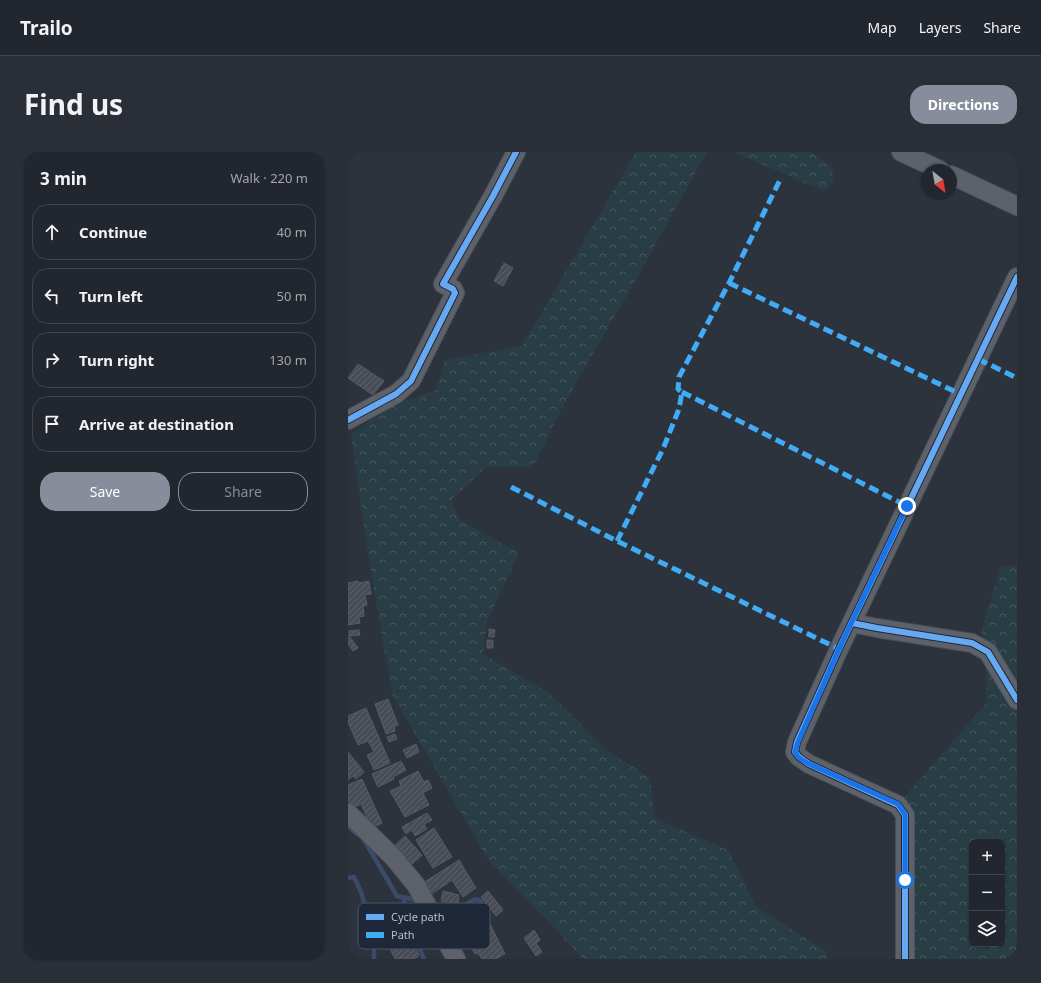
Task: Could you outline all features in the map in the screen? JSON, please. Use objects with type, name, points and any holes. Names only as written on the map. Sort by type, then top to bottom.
[{"type":"street","points":[[348,420],[396,394],[411,381],[455,293],[453,289],[443,284],[516,152]]},
{"type":"street","points":[[901,152],[927,164]]},
{"type":"street","points":[[957,178],[1017,206]]},
{"type":"street","points":[[905,959],[905,815],[898,804],[809,764],[798,757],[795,752],[798,742],[852,622],[1017,276]]},
{"type":"street","points":[[852,622],[972,643],[988,652],[1017,700]]},
{"type":"street","points":[[348,813],[393,858],[416,884],[426,903]]},
{"type":"street","points":[[451,949],[456,959]]},
{"type":"green space","points":[[636,152],[707,152],[563,406],[533,467],[486,467],[451,500],[460,520],[519,553],[487,622],[483,654],[549,693],[608,751],[650,778],[655,818],[728,850],[756,907],[826,951],[826,959],[583,959],[488,860],[392,694],[369,560],[351,435],[390,406],[436,390],[445,360],[522,346]]},
{"type":"green space","points":[[734,152],[810,152],[831,166],[834,181],[823,191]]},
{"type":"green space","points":[[1017,565],[1017,694],[982,644],[982,628],[1001,567]]},
{"type":"green space","points":[[986,654],[1017,709],[1017,959],[909,959],[901,801],[986,703]]},
{"type":"building","points":[[504,263],[513,268],[503,286],[494,281]]},
{"type":"building","points":[[358,364],[384,381],[373,395],[348,378]]},
{"type":"building","points":[[358,581],[359,583],[369,581],[371,594],[365,595],[367,605],[363,606],[364,616],[359,617],[360,623],[348,625],[348,583]]},
{"type":"building","points":[[489,629],[495,630],[494,637],[489,637]]},
{"type":"building","points":[[359,630],[360,635],[349,636],[349,631]]},
{"type":"building","points":[[350,637],[358,648],[353,651],[348,644],[348,638]]},
{"type":"building","points":[[487,640],[493,640],[493,648],[487,648]]},
{"type":"building","points":[[388,699],[398,725],[394,727],[395,731],[386,734],[375,704]]},
{"type":"building","points":[[366,708],[390,763],[374,770],[367,755],[374,752],[368,741],[358,745],[348,722],[348,716]]},
{"type":"building","points":[[395,734],[397,739],[389,742],[387,737]]},
{"type":"building","points":[[416,744],[419,752],[407,758],[403,750]]},
{"type":"building","points":[[348,752],[364,772],[356,779],[353,776],[348,780]]},
{"type":"building","points":[[401,761],[406,770],[393,777],[394,779],[378,787],[372,774]]},
{"type":"building","points":[[418,771],[424,782],[428,780],[432,788],[423,793],[429,805],[405,817],[390,791],[401,786],[399,781]]},
{"type":"building","points":[[362,779],[382,823],[372,828],[361,804],[352,808],[348,800],[348,785]]},
{"type":"building","points":[[427,813],[432,820],[424,824],[427,829],[415,836],[412,830],[406,834],[402,827]]},
{"type":"building","points":[[434,828],[452,857],[433,868],[416,840]]},
{"type":"building","points":[[405,836],[422,855],[409,867],[392,848]]},
{"type":"building","points":[[459,860],[476,888],[463,897],[452,880],[430,895],[423,883]]},
{"type":"building","points":[[443,891],[459,895],[458,903],[441,901]]},
{"type":"building","points":[[488,891],[503,910],[496,916],[490,908],[490,903],[486,903],[481,897]]},
{"type":"building","points":[[490,924],[505,954],[495,959],[482,959],[478,953],[475,954],[472,949],[490,949]]},
{"type":"building","points":[[534,930],[540,940],[536,943],[542,952],[536,956],[524,938]]},
{"type":"building","points":[[390,949],[416,949],[419,956],[414,959],[395,959]]},
{"type":"waterway","points":[[348,826],[357,834]]},
{"type":"waterway","points":[[364,840],[397,896],[417,900]]},
{"type":"waterway","points":[[348,878],[354,877],[364,903]]},
{"type":"waterway","points":[[403,898],[405,903]]},
{"type":"waterway","points":[[469,903],[475,899],[481,901]]},
{"type":"waterway","points":[[374,949],[374,959]]},
{"type":"waterway","points":[[420,949],[424,959]]},
{"type":"marked path","points":[[617,541],[663,449],[679,409],[682,392],[678,389],[679,377],[729,283],[781,178]]},
{"type":"marked path","points":[[729,283],[960,394]]},
{"type":"marked path","points":[[978,359],[1017,378]]},
{"type":"marked path","points":[[682,392],[907,506]]},
{"type":"marked path","points":[[511,487],[617,541],[839,649]]},
{"type":"cycle path","points":[[348,420],[396,394],[411,381],[455,293],[453,289],[443,284],[516,152]]},
{"type":"cycle path","points":[[905,959],[905,815],[898,805],[809,764],[795,752],[797,742],[839,649],[1017,277]]},
{"type":"cycle path","points":[[852,623],[972,643],[988,652],[1017,700]]},
{"type":"route","points":[[905,880],[905,815],[898,804],[809,764],[798,757],[795,752],[839,649],[907,506]]}]
